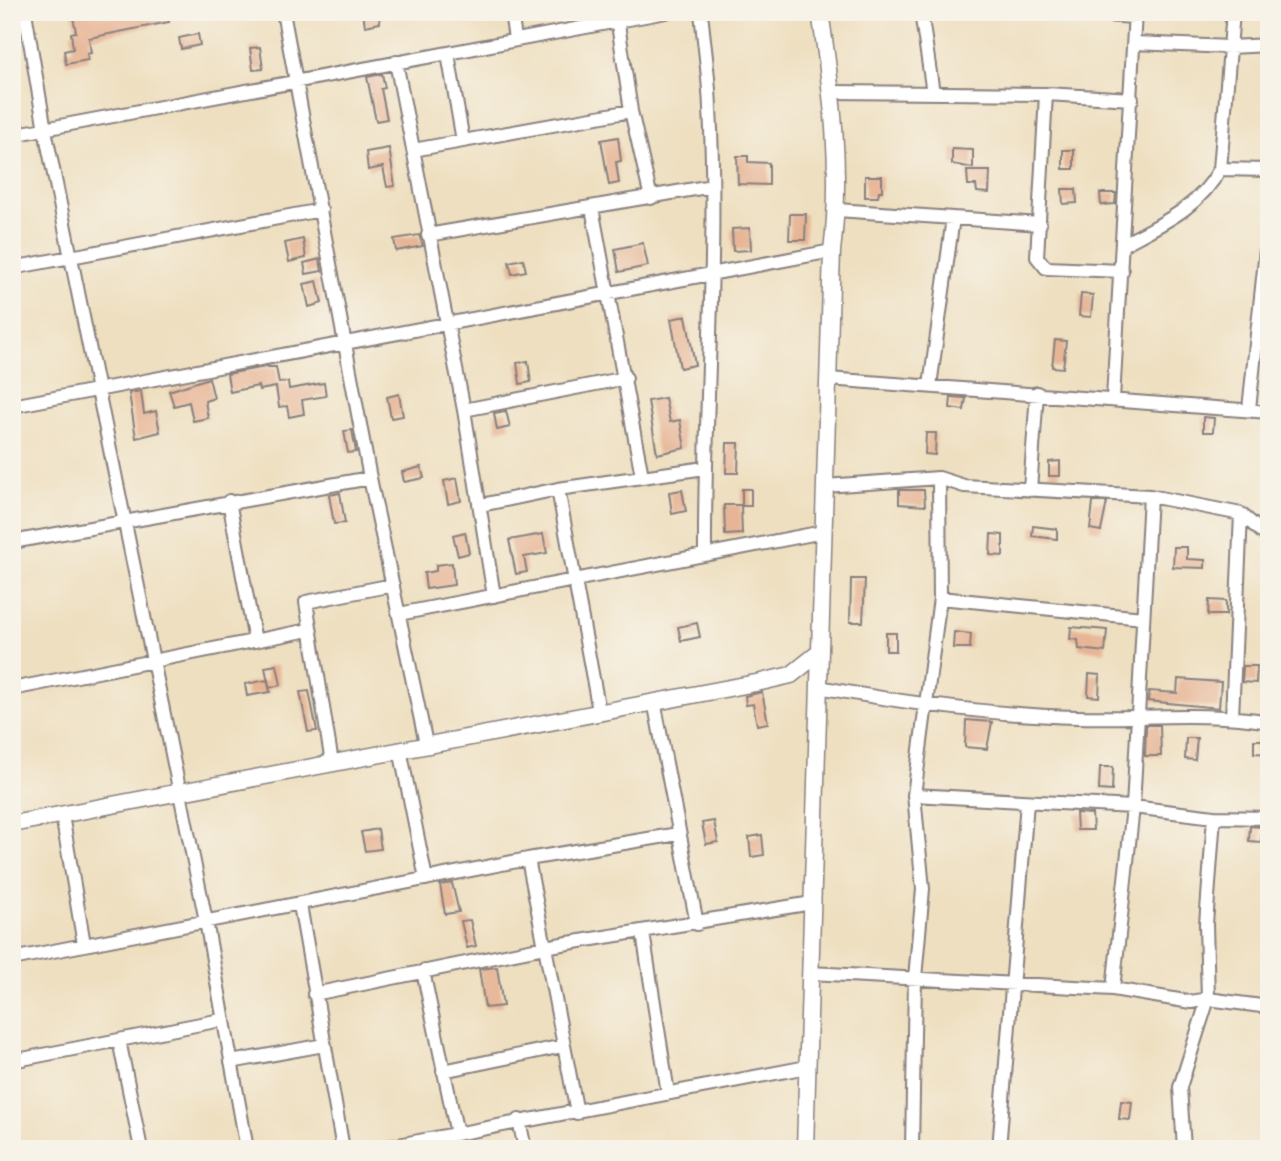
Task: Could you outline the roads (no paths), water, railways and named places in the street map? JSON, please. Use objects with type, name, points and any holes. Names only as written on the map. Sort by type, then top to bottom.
[{"type":"street","points":[[25,12],[44,130],[206,921],[247,1149]]},
{"type":"street","points":[[283,12],[294,80],[347,343],[370,478],[426,744]]},
{"type":"street","points":[[511,12],[515,39]]},
{"type":"street","points":[[12,135],[666,12]]},
{"type":"street","points":[[701,12],[710,106],[712,186],[705,554]]},
{"type":"street","points":[[805,1149],[832,251],[837,210],[832,92],[820,12]]},
{"type":"street","points":[[921,12],[933,93]]},
{"type":"street","points":[[1063,12],[1135,15],[1124,244],[1113,399]]},
{"type":"street","points":[[1124,244],[1189,207],[1203,195],[1220,169],[1233,12]]},
{"type":"street","points":[[618,23],[631,111],[651,198]]},
{"type":"street","points":[[1134,43],[1230,47],[1269,45]]},
{"type":"street","points":[[447,54],[463,141]]},
{"type":"street","points":[[396,62],[464,410],[494,596]]},
{"type":"street","points":[[832,92],[1046,94],[1132,99]]},
{"type":"street","points":[[1046,94],[1037,257],[1046,268],[1122,271]]},
{"type":"street","points":[[413,150],[631,111]]},
{"type":"street","points":[[1220,169],[1269,170]]},
{"type":"street","points":[[428,235],[712,186]]},
{"type":"street","points":[[592,208],[626,378],[642,476]]},
{"type":"street","points":[[12,268],[321,210]]},
{"type":"street","points":[[837,210],[1040,224]]},
{"type":"street","points":[[930,386],[953,218]]},
{"type":"street","points":[[1249,409],[1269,222]]},
{"type":"street","points":[[12,406],[832,251]]},
{"type":"street","points":[[464,410],[626,378]]},
{"type":"street","points":[[828,379],[1269,412]]},
{"type":"street","points":[[1030,490],[1037,393]]},
{"type":"street","points":[[481,505],[558,489],[705,468]]},
{"type":"street","points":[[12,542],[229,501],[370,478]]},
{"type":"street","points":[[825,486],[939,478],[964,486],[1150,496],[1241,514],[1269,538]]},
{"type":"street","points":[[912,1149],[915,978],[923,889],[915,795],[924,706],[940,598],[939,478]]},
{"type":"street","points":[[558,489],[599,711]]},
{"type":"street","points":[[1113,989],[1133,807],[1150,496]]},
{"type":"street","points":[[229,501],[255,641]]},
{"type":"street","points":[[1232,717],[1241,514]]},
{"type":"street","points":[[399,614],[823,532]]},
{"type":"street","points":[[332,763],[306,602],[393,585]]},
{"type":"street","points":[[940,598],[1143,618]]},
{"type":"street","points":[[12,689],[309,630]]},
{"type":"street","points":[[12,824],[791,675],[820,652]]},
{"type":"street","points":[[791,675],[805,681],[818,693],[924,706],[1078,718],[1138,715],[1232,717],[1269,722]]},
{"type":"street","points":[[654,701],[697,924]]},
{"type":"street","points":[[400,749],[426,879]]},
{"type":"street","points":[[915,795],[1133,807],[1214,817],[1269,818]]},
{"type":"street","points":[[999,1149],[1027,802]]},
{"type":"street","points":[[62,815],[84,944]]},
{"type":"street","points":[[1184,1149],[1180,1087],[1208,999],[1206,924],[1214,817]]},
{"type":"street","points":[[12,959],[528,859],[678,834]]},
{"type":"street","points":[[528,859],[577,1113]]},
{"type":"street","points":[[314,994],[544,947],[643,933],[812,903]]},
{"type":"street","points":[[300,905],[343,1149]]},
{"type":"street","points":[[643,933],[668,1093]]},
{"type":"street","points":[[423,971],[457,1134]]},
{"type":"street","points":[[810,973],[1113,989],[1191,1002],[1208,999],[1269,1007]]},
{"type":"street","points":[[12,1061],[222,1020]]},
{"type":"street","points":[[119,1040],[141,1149]]},
{"type":"street","points":[[231,1062],[324,1045]]},
{"type":"street","points":[[443,1071],[563,1046]]},
{"type":"street","points":[[377,1149],[519,1120],[577,1113],[807,1067]]},
{"type":"street","points":[[519,1120],[525,1149]]}]
